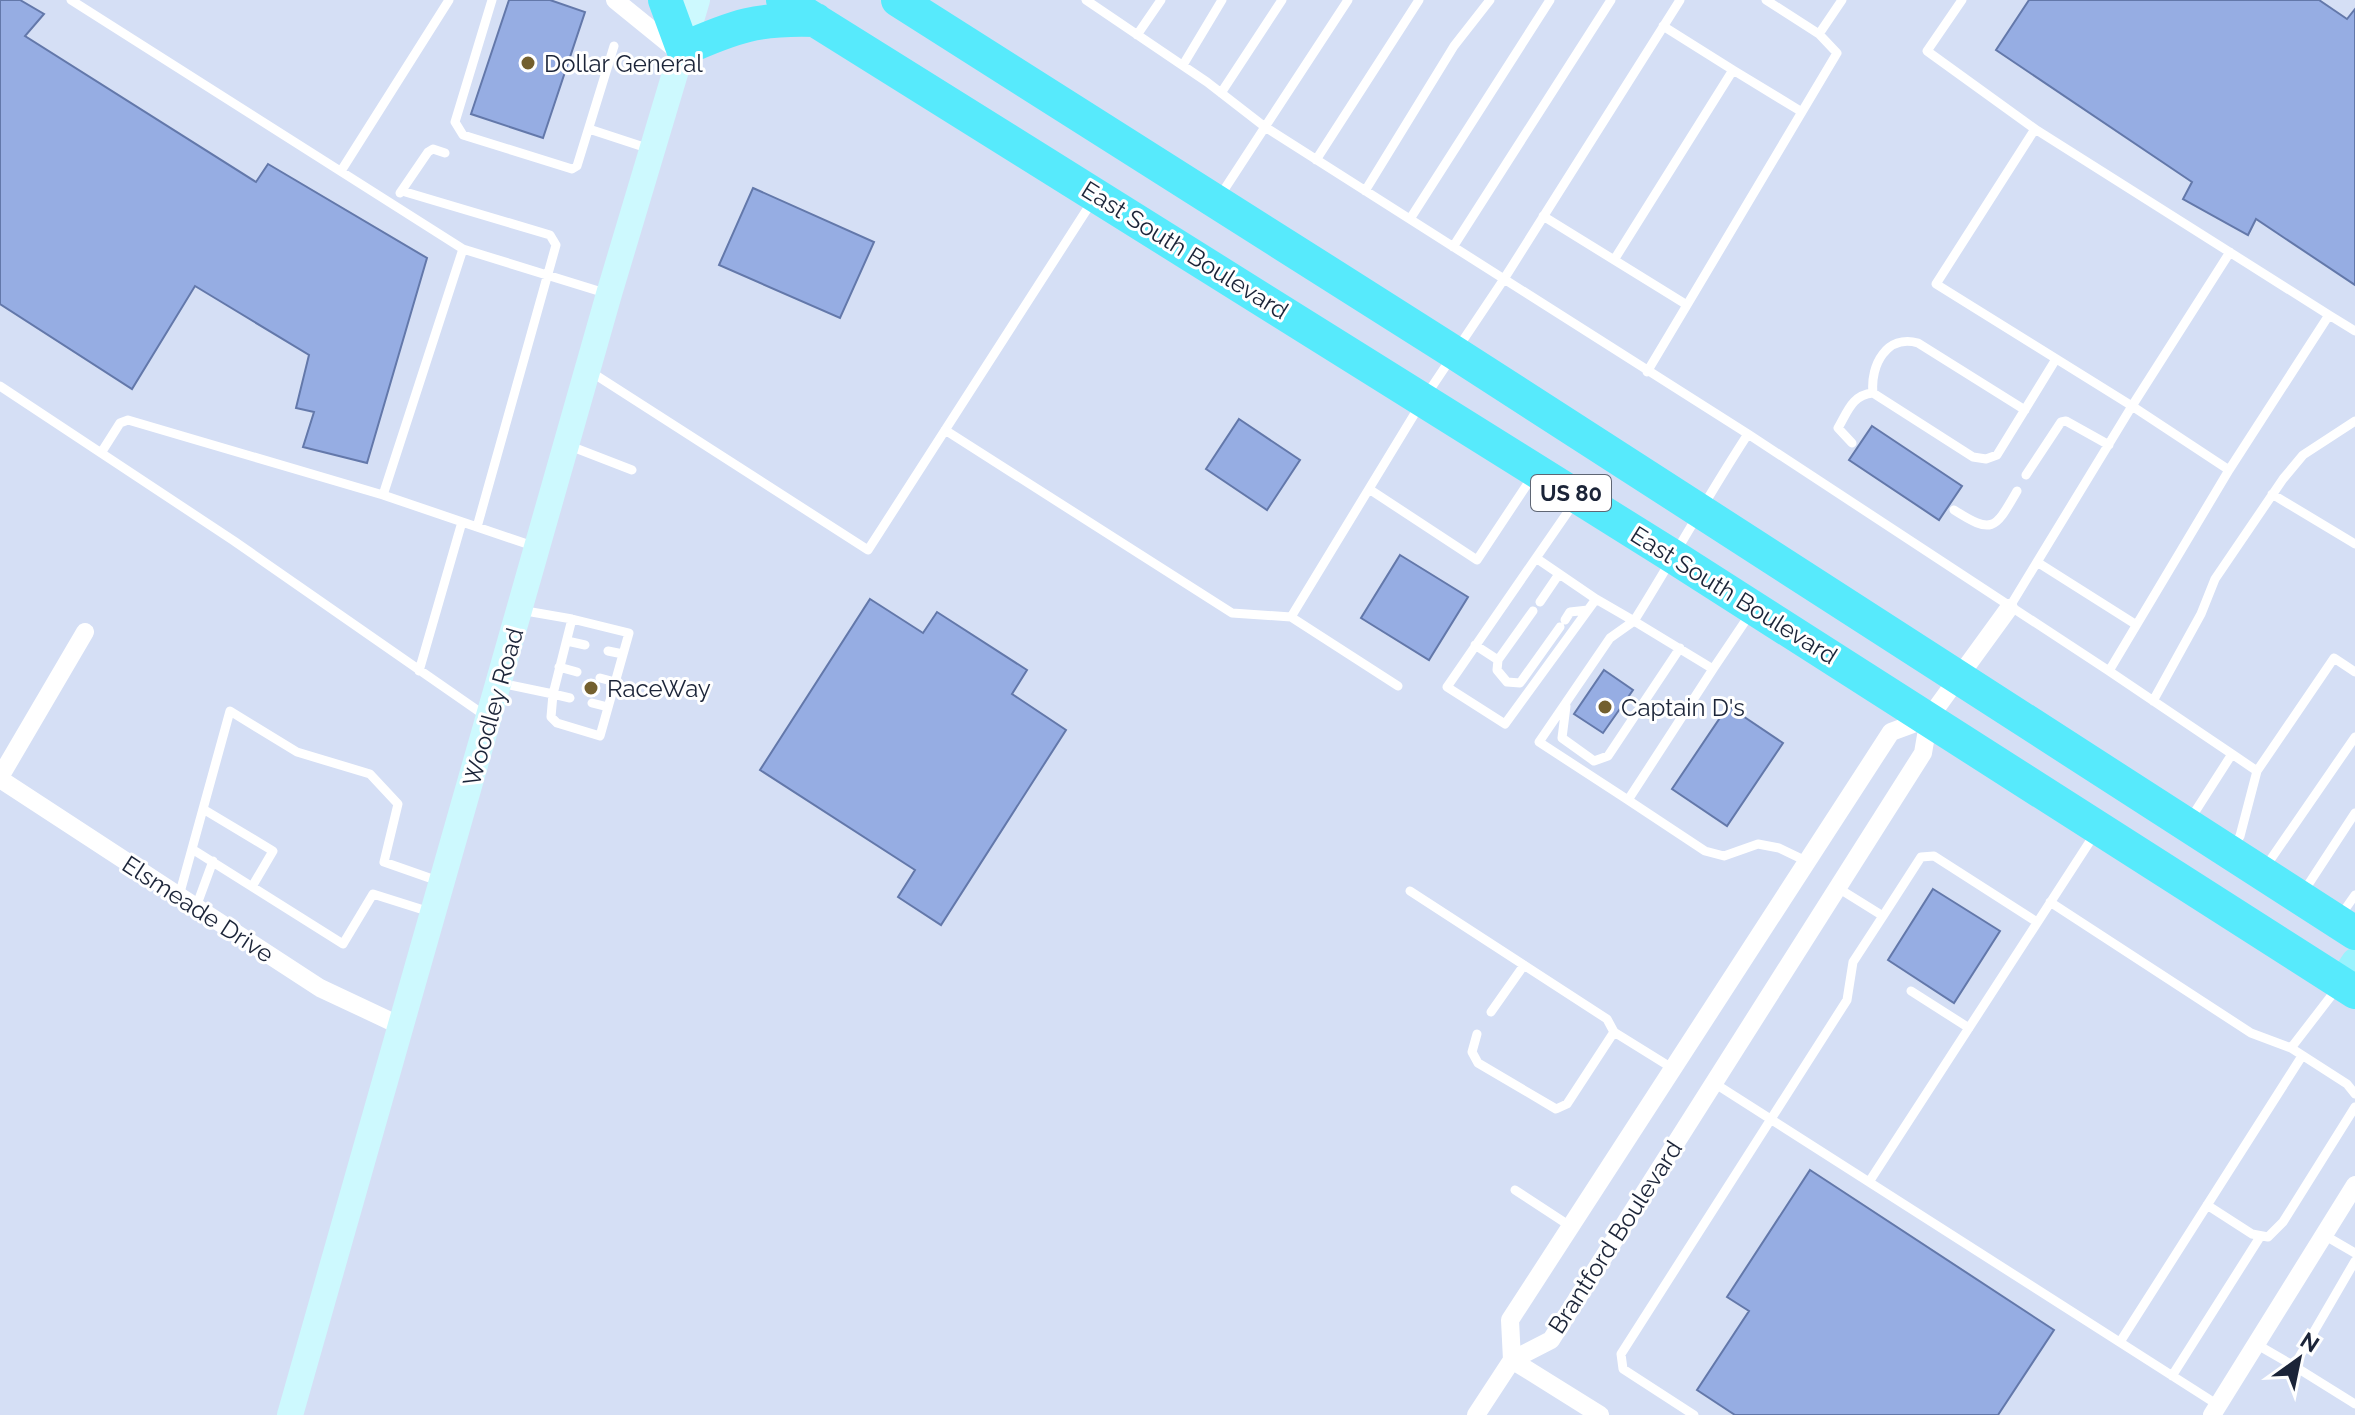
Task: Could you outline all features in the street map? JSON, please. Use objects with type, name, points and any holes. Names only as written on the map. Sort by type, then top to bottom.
[{"type":"highway","points":[[665,0],[682,52],[734,26],[772,19],[816,20]]},
{"type":"highway","name":"East South Boulevard","points":[[783,0],[1674,557],[2098,828],[2350,979]]},
{"type":"highway","name":"US 80","points":[[898,0],[940,18],[1216,202],[2300,897],[2349,916]]},
{"type":"street","points":[[615,0],[682,52]]},
{"type":"street","name":"Woodley Road","points":[[290,1415],[444,883],[587,369],[697,0]]},
{"type":"street","name":"Brantford Boulevard","points":[[1929,718],[1891,732],[1806,861],[1510,1320],[1512,1360],[1551,1340],[1923,753],[1929,718],[2009,608]]},
{"type":"street","points":[[0,778],[85,632]]},
{"type":"street","name":"Elsmeade Drive","points":[[0,778],[320,988],[403,1027]]},
{"type":"street","points":[[2215,1410],[2355,1185]]},
{"type":"street","points":[[1476,1415],[1512,1360],[1600,1415]]},
{"type":"lane","points":[[71,0],[463,249],[609,294]]},
{"type":"lane","points":[[341,171],[449,0]]},
{"type":"lane","points":[[492,0],[455,122],[463,135],[572,169],[577,166],[614,46]]},
{"type":"lane","points":[[1137,35],[1161,0]]},
{"type":"lane","points":[[1183,65],[1222,0]]},
{"type":"lane","points":[[1221,93],[1282,0]]},
{"type":"lane","points":[[1216,202],[1348,0]]},
{"type":"lane","points":[[1316,160],[1419,0]]},
{"type":"lane","points":[[1365,191],[1454,46],[1490,0]]},
{"type":"lane","points":[[1410,219],[1550,0]]},
{"type":"lane","points":[[1453,247],[1611,0]]},
{"type":"lane","points":[[1291,617],[1423,400],[1504,279],[1680,0]]},
{"type":"lane","points":[[1647,372],[1837,53],[1819,34],[1766,0]]},
{"type":"lane","points":[[1819,34],[1842,0]]},
{"type":"lane","points":[[1962,0],[1927,51],[2035,129],[2355,331]]},
{"type":"lane","points":[[1089,1],[1183,65],[1265,127],[1748,434],[2257,771]]},
{"type":"lane","points":[[1663,26],[1802,112]]},
{"type":"lane","points":[[1614,260],[1733,70]]},
{"type":"lane","points":[[589,129],[653,150]]},
{"type":"lane","points":[[2035,129],[1936,284],[2229,470]]},
{"type":"lane","points":[[393,204],[428,152],[433,149],[445,153]]},
{"type":"lane","points":[[402,191],[550,235],[556,245],[477,527]]},
{"type":"lane","points":[[587,369],[868,550],[1097,194]]},
{"type":"lane","points":[[1543,216],[1687,305]]},
{"type":"lane","points":[[383,495],[463,249]]},
{"type":"lane","points":[[2009,608],[2230,252]]},
{"type":"lane","points":[[2109,671],[2229,470],[2329,315]]},
{"type":"lane","points":[[1873,393],[1871,378],[1877,360],[1895,342],[1906,340],[1918,343],[2025,410]]},
{"type":"lane","points":[[1852,443],[1838,428],[1853,400],[1861,394],[1873,393],[1973,457],[1986,459],[1997,455],[2056,359]]},
{"type":"lane","points":[[0,386],[489,719]]},
{"type":"lane","points":[[101,453],[120,423],[128,420],[383,495],[538,547]]},
{"type":"lane","points":[[2026,475],[2061,422],[2066,421],[2109,445]]},
{"type":"lane","points":[[2153,701],[2201,614],[2215,579],[2272,494],[2303,455],[2355,421]]},
{"type":"lane","points":[[945,430],[1232,613],[1291,617],[1398,686]]},
{"type":"lane","points":[[1748,434],[1698,509],[1674,557],[1634,621],[1610,638],[1539,742],[1705,851],[1724,856],[1758,844],[1779,848],[1806,861]]},
{"type":"lane","points":[[566,445],[632,470]]},
{"type":"lane","points":[[1369,489],[1477,560],[1536,471]]},
{"type":"lane","points":[[1954,510],[1980,527],[1991,527],[2000,522],[2017,491]]},
{"type":"lane","points":[[2272,494],[2355,544]]},
{"type":"lane","points":[[1578,497],[1447,687],[1505,724],[1596,599]]},
{"type":"lane","points":[[419,671],[462,522]]},
{"type":"lane","points":[[1536,558],[1596,599],[1713,669]]},
{"type":"lane","points":[[2037,562],[2135,624]]},
{"type":"lane","points":[[1559,574],[1498,660],[1500,677],[1507,682],[1520,683],[1570,612],[1588,610]]},
{"type":"lane","points":[[1628,800],[1754,608]]},
{"type":"lane","points":[[520,610],[572,619],[629,633],[600,736],[557,723],[551,717],[553,694],[572,619]]},
{"type":"lane","points":[[567,641],[585,645]]},
{"type":"lane","points":[[1475,645],[1498,660]]},
{"type":"lane","points":[[1566,702],[1562,738],[1594,761],[1600,761],[1608,756],[1680,648]]},
{"type":"lane","points":[[608,651],[623,654]]},
{"type":"lane","points":[[2230,852],[2240,836],[2257,771],[2334,658],[2355,672]]},
{"type":"lane","points":[[559,667],[577,672]]},
{"type":"lane","points":[[600,678],[615,682]]},
{"type":"lane","points":[[500,683],[570,698]]},
{"type":"lane","points":[[592,703],[608,707]]},
{"type":"lane","points":[[179,896],[230,711],[297,752],[370,774],[398,804],[384,862],[444,883]]},
{"type":"lane","points":[[2262,873],[2355,737]]},
{"type":"lane","points":[[2187,824],[2232,754]]},
{"type":"lane","points":[[203,809],[273,851],[253,885]]},
{"type":"lane","points":[[2300,897],[2355,813]]},
{"type":"lane","points":[[1869,1182],[2098,828]]},
{"type":"lane","points":[[192,849],[343,944],[373,894],[435,914]]},
{"type":"lane","points":[[1694,1415],[1623,1369],[1621,1354],[1847,1000],[1853,962],[1921,857],[1934,856],[2037,922]]},
{"type":"lane","points":[[196,907],[213,861]]},
{"type":"lane","points":[[1838,888],[1883,916]]},
{"type":"lane","points":[[1410,891],[1607,1019],[1614,1032],[1672,1068]]},
{"type":"lane","points":[[2050,902],[2251,1033],[2291,1048],[2347,1084],[2355,1094]]},
{"type":"lane","points":[[1491,1012],[1524,965]]},
{"type":"lane","points":[[2291,1048],[2350,979]]},
{"type":"lane","points":[[1911,991],[1969,1028]]},
{"type":"lane","points":[[1477,1034],[1472,1052],[1478,1063],[1556,1109],[1567,1104],[1614,1032]]},
{"type":"lane","points":[[2120,1342],[2302,1056]]},
{"type":"lane","points":[[1714,1083],[2120,1342],[2172,1376],[2215,1410]]},
{"type":"lane","points":[[2207,1205],[2260,1237],[2268,1237],[2283,1222],[2355,1107]]},
{"type":"lane","points":[[1515,1190],[1570,1226]]},
{"type":"lane","points":[[2324,1235],[2355,1253]]},
{"type":"lane","points":[[2172,1376],[2260,1237]]},
{"type":"lane","points":[[2294,1366],[2355,1261]]},
{"type":"lane","points":[[2256,1344],[2355,1404]]},
{"type":"building","points":[[0,0],[20,0],[44,14],[25,36],[256,182],[268,164],[427,258],[367,463],[303,447],[314,412],[296,408],[309,355],[195,286],[132,389],[0,304]]},
{"type":"building","name":"Dollar General","points":[[509,0],[550,0],[585,12],[543,138],[471,114]]},
{"type":"building","points":[[2029,0],[2319,0],[2347,19],[2355,9],[2355,285],[2256,219],[2248,235],[2183,199],[2192,182],[1996,50]]},
{"type":"building","points":[[753,188],[874,242],[840,318],[719,265]]},
{"type":"building","points":[[1239,419],[1300,460],[1267,510],[1206,469]]},
{"type":"building","points":[[1872,426],[1962,486],[1939,520],[1849,460]]},
{"type":"building","points":[[1400,555],[1468,597],[1429,660],[1361,618]]},
{"type":"building","points":[[870,599],[923,633],[937,612],[1027,670],[1012,694],[1066,730],[941,925],[898,897],[915,870],[760,770]]},
{"type":"building","points":[[1604,670],[1633,690],[1603,733],[1574,714]]},
{"type":"building","points":[[1728,706],[1783,743],[1727,826],[1672,789]]},
{"type":"building","points":[[1933,889],[2000,931],[1954,1003],[1888,960]]},
{"type":"building","points":[[1810,1170],[2054,1330],[1998,1415],[1735,1415],[1697,1390],[1749,1311],[1727,1297]]},
{"type":"place","name":"Dollar General","points":[[528,63]]},
{"type":"place","name":"RaceWay","points":[[591,688]]},
{"type":"place","name":"Captain D's","points":[[1605,707]]}]
